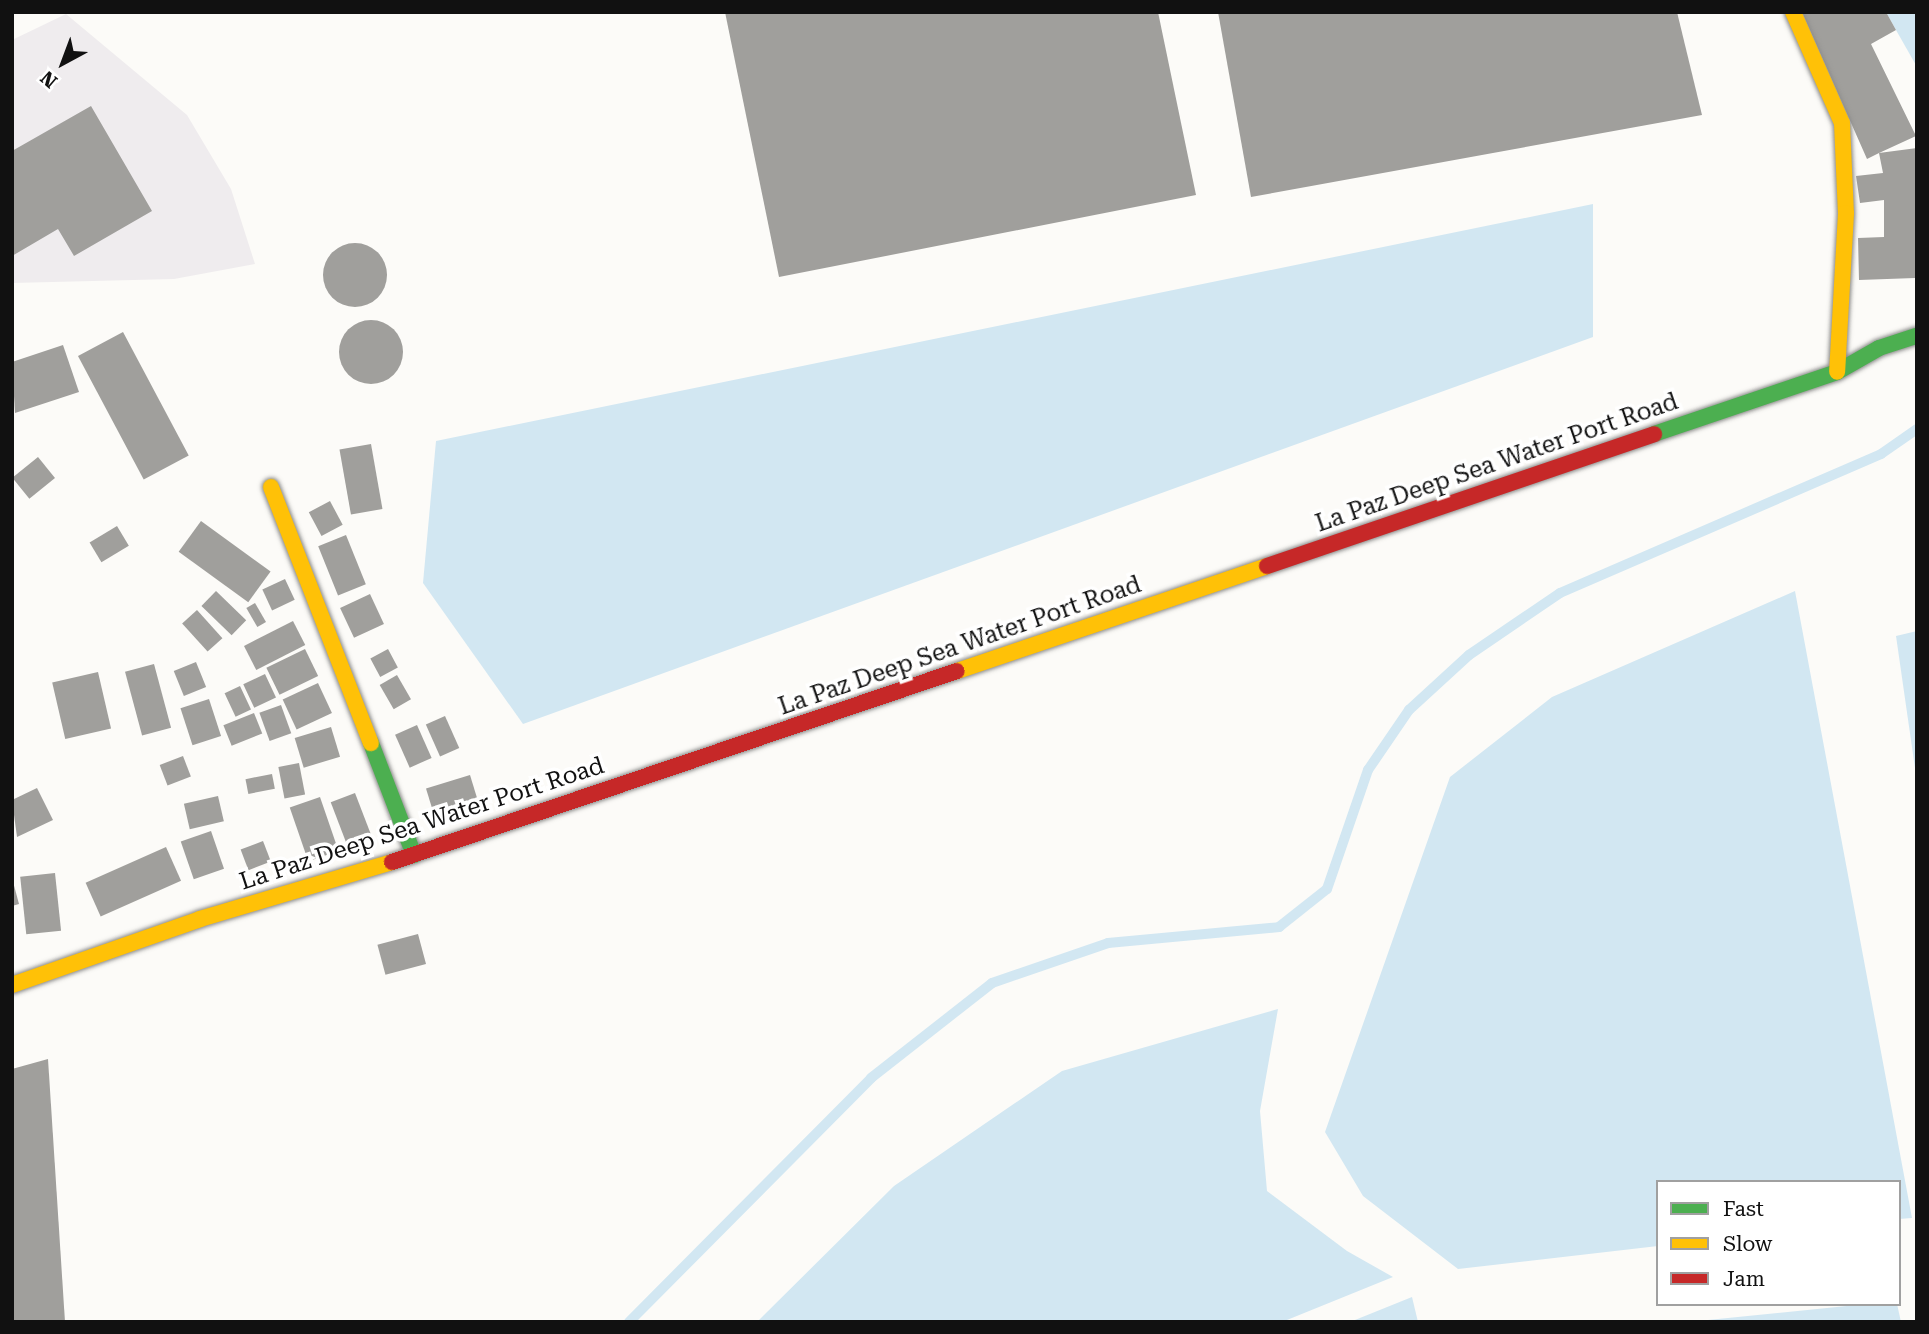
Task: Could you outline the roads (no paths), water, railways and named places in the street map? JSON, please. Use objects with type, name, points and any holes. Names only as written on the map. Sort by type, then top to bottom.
[{"type":"main road","points":[[1793,12],[1842,123],[1846,214],[1837,372]]},
{"type":"main road","name":"La Paz Deep Sea Water Port Road","points":[[12,985],[200,919],[414,855],[1837,372],[1879,348],[1917,336]]},
{"type":"main road","points":[[271,486],[414,855]]},
{"type":"water","points":[[1886,12],[1917,14],[1917,67],[1896,30]]},
{"type":"water","points":[[1593,204],[1593,337],[523,724],[423,583],[436,441]]},
{"type":"water","points":[[1795,591],[1912,1218],[1901,1219],[1901,1180],[1656,1180],[1656,1246],[1458,1269],[1363,1196],[1325,1132],[1450,777],[1552,697]]},
{"type":"water","points":[[1917,631],[1917,775],[1916,775],[1896,636]]},
{"type":"water","points":[[1278,1009],[1260,1111],[1267,1191],[1347,1251],[1393,1277],[1282,1322],[757,1322],[894,1186],[1062,1071]]},
{"type":"water","points":[[1412,1297],[1418,1322],[1350,1322]]},
{"type":"water","points":[[1846,1306],[1897,1306],[1901,1322],[1688,1322]]},
{"type":"waterway","points":[[629,1322],[871,1078],[992,983],[1108,943],[1279,927],[1327,889],[1368,770],[1409,710],[1469,655],[1560,593],[1881,454],[1917,429]]}]
